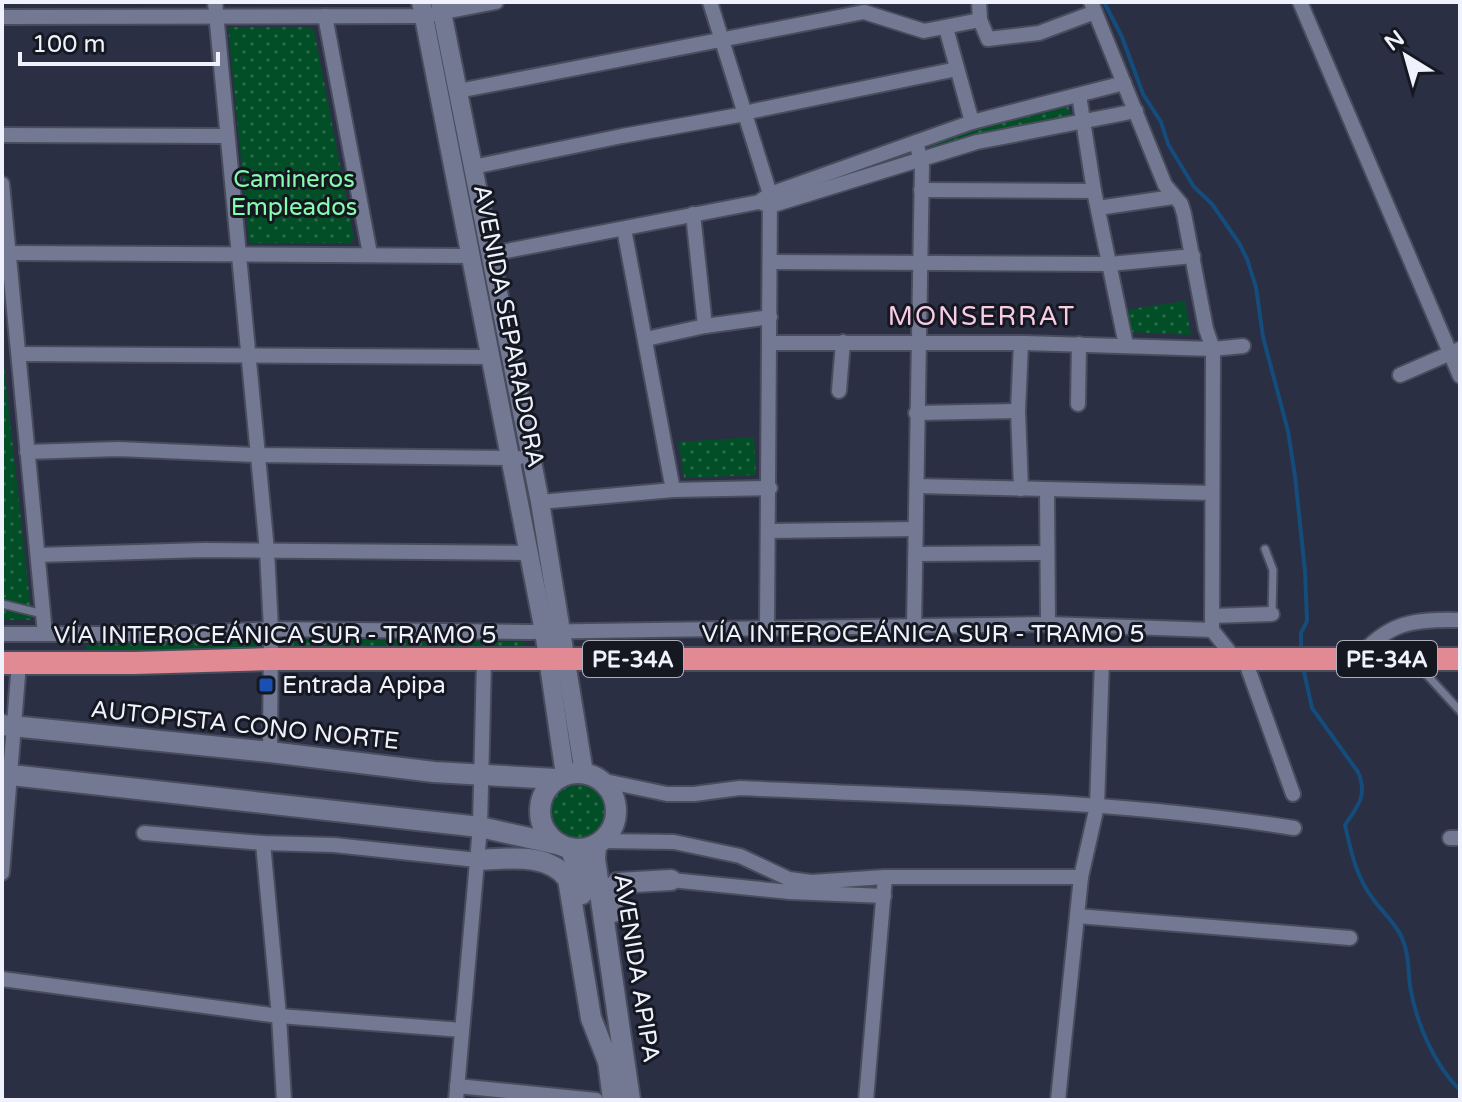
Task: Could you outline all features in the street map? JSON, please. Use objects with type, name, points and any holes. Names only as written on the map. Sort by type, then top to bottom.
[{"type":"highway","name":"VÍA INTEROCEÁNICA SUR - TRAMO 5","points":[[10,663],[270,659],[1460,659]]},
{"type":"main road","name":"AUTOPISTA CONO NORTE","points":[[9,726],[482,776],[576,777]]},
{"type":"main road","points":[[6,775],[480,827],[565,846],[599,843],[613,827],[616,810],[612,793],[576,777],[544,794],[540,814],[546,832],[565,846]]},
{"type":"main road","name":"AVENIDA APIPA","points":[[599,843],[595,859],[618,1067],[613,1100]]},
{"type":"main road","name":"AVENIDA APIPA","points":[[565,846],[578,868],[618,1067],[630,1100]]},
{"type":"main road","points":[[477,860],[549,862],[562,870],[568,879],[591,1018],[618,1067],[631,1050],[610,891],[622,881],[671,880]]},
{"type":"street","points":[[2,17],[216,9],[325,16],[496,2]]},
{"type":"street","points":[[710,2],[745,114],[766,201],[771,262],[767,629]]},
{"type":"street","points":[[979,2],[980,20],[988,39],[1039,33],[1093,7],[1165,185],[1181,204],[1206,329],[1213,349],[1212,623],[1249,660],[1293,794]]},
{"type":"street","points":[[1300,2],[1455,351],[1460,376]]},
{"type":"street","points":[[458,91],[722,40],[863,7],[924,31],[980,20]]},
{"type":"street","name":"AVENIDA SEPARADORA","points":[[432,8],[458,91],[540,502],[556,659]]},
{"type":"street","name":"AVENIDA SEPARADORA","points":[[432,8],[470,256],[529,553],[553,631]]},
{"type":"street","points":[[216,9],[267,551],[271,629],[270,752]]},
{"type":"street","points":[[325,16],[370,254]]},
{"type":"street","points":[[946,28],[972,122]]},
{"type":"street","points":[[473,167],[957,69]]},
{"type":"street","points":[[766,201],[972,122],[1124,83]]},
{"type":"street","points":[[1079,95],[1094,191],[1126,345]]},
{"type":"street","points":[[491,254],[766,201],[977,142],[1136,111]]},
{"type":"street","points":[[2,135],[227,136]]},
{"type":"street","points":[[914,627],[917,342],[921,333],[921,159],[916,142]]},
{"type":"street","points":[[2,184],[45,634]]},
{"type":"street","points":[[921,190],[1094,191]]},
{"type":"street","points":[[1098,208],[1173,197]]},
{"type":"street","points":[[693,214],[705,326]]},
{"type":"street","points":[[624,229],[673,490]]},
{"type":"street","points":[[9,253],[470,256]]},
{"type":"street","points":[[771,262],[1110,264],[1193,256]]},
{"type":"street","points":[[646,339],[705,326],[770,317]]},
{"type":"street","points":[[839,391],[843,342]]},
{"type":"street","points":[[770,343],[1021,343],[1213,349],[1243,346]]},
{"type":"street","points":[[1021,343],[1018,411],[1021,489]]},
{"type":"street","points":[[1078,404],[1079,344]]},
{"type":"street","points":[[1400,375],[1455,351]]},
{"type":"street","points":[[19,354],[491,357]]},
{"type":"street","points":[[916,413],[1018,411]]},
{"type":"street","points":[[27,452],[118,449],[257,455],[511,459],[531,456]]},
{"type":"street","points":[[917,486],[1212,493]]},
{"type":"street","points":[[540,502],[673,490],[770,488]]},
{"type":"street","points":[[1047,490],[1048,624]]},
{"type":"street","points":[[768,531],[915,529]]},
{"type":"street","points":[[38,555],[204,550],[529,553]]},
{"type":"street","points":[[916,554],[1047,553]]},
{"type":"street","points":[[2,634],[180,634],[271,629],[553,631],[1212,623],[1272,614]]},
{"type":"street","points":[[1357,659],[1371,642],[1389,629],[1424,621],[1460,620]]},
{"type":"street","points":[[62,634],[63,663]]},
{"type":"street","points":[[556,659],[576,777],[667,794],[740,788],[1097,806],[1231,818],[1294,828]]},
{"type":"street","points":[[1058,1100],[1081,877],[1097,806],[1102,659]]},
{"type":"street","points":[[484,660],[480,827],[456,1093],[596,1100]]},
{"type":"street","points":[[2,873],[10,663]]},
{"type":"street","points":[[144,833],[263,843],[334,845],[477,860]]},
{"type":"street","points":[[599,843],[640,840],[686,844],[740,856],[789,879],[811,882],[885,877],[1081,877]]},
{"type":"street","points":[[263,843],[284,1100]]},
{"type":"street","points":[[866,1100],[885,877]]},
{"type":"street","points":[[671,880],[790,892],[884,896]]},
{"type":"street","points":[[1077,916],[1350,938]]},
{"type":"street","points":[[2,979],[279,1016],[462,1030]]},
{"type":"lane","points":[[1265,549],[1273,570],[1272,614]]},
{"type":"lane","points":[[2,604],[43,614]]},
{"type":"lane","points":[[1413,660],[1460,711]]},
{"type":"green space","name":"Camineros Empleados","points":[[228,27],[308,27],[314,30],[354,238],[351,243],[249,243]]},
{"type":"green space","points":[[1068,104],[1070,116],[1017,126],[934,149],[932,142],[976,127]]},
{"type":"green space","points":[[1185,301],[1191,335],[1129,332],[1125,310]]},
{"type":"green space","points":[[2,348],[32,620],[2,620]]},
{"type":"green space","points":[[754,437],[756,475],[684,478],[678,442]]},
{"type":"green space","points":[[283,639],[523,642],[527,646],[526,651],[279,650]]},
{"type":"green space","points":[[253,640],[257,651],[86,654],[86,645]]},
{"type":"green space","points":[[577,783],[588,785],[597,792],[604,801],[604,823],[597,832],[588,839],[577,841],[566,839],[557,832],[550,823],[548,812],[550,801],[557,792],[566,785]]},
{"type":"waterway","points":[[1104,2],[1122,37],[1143,94],[1161,122],[1168,144],[1194,187],[1212,204],[1239,243],[1256,287],[1263,337],[1288,431],[1295,476],[1307,621],[1301,633],[1301,651]]},
{"type":"waterway","points":[[1303,667],[1312,708],[1361,780],[1360,800],[1345,825],[1358,873],[1367,891],[1402,938],[1413,1000],[1422,1028],[1434,1056],[1460,1090]]},
{"type":"place","name":"Entrada Apipa","points":[[266,685]]},
{"type":"district","name":"MONSERRAT","points":[[982,316]]}]
